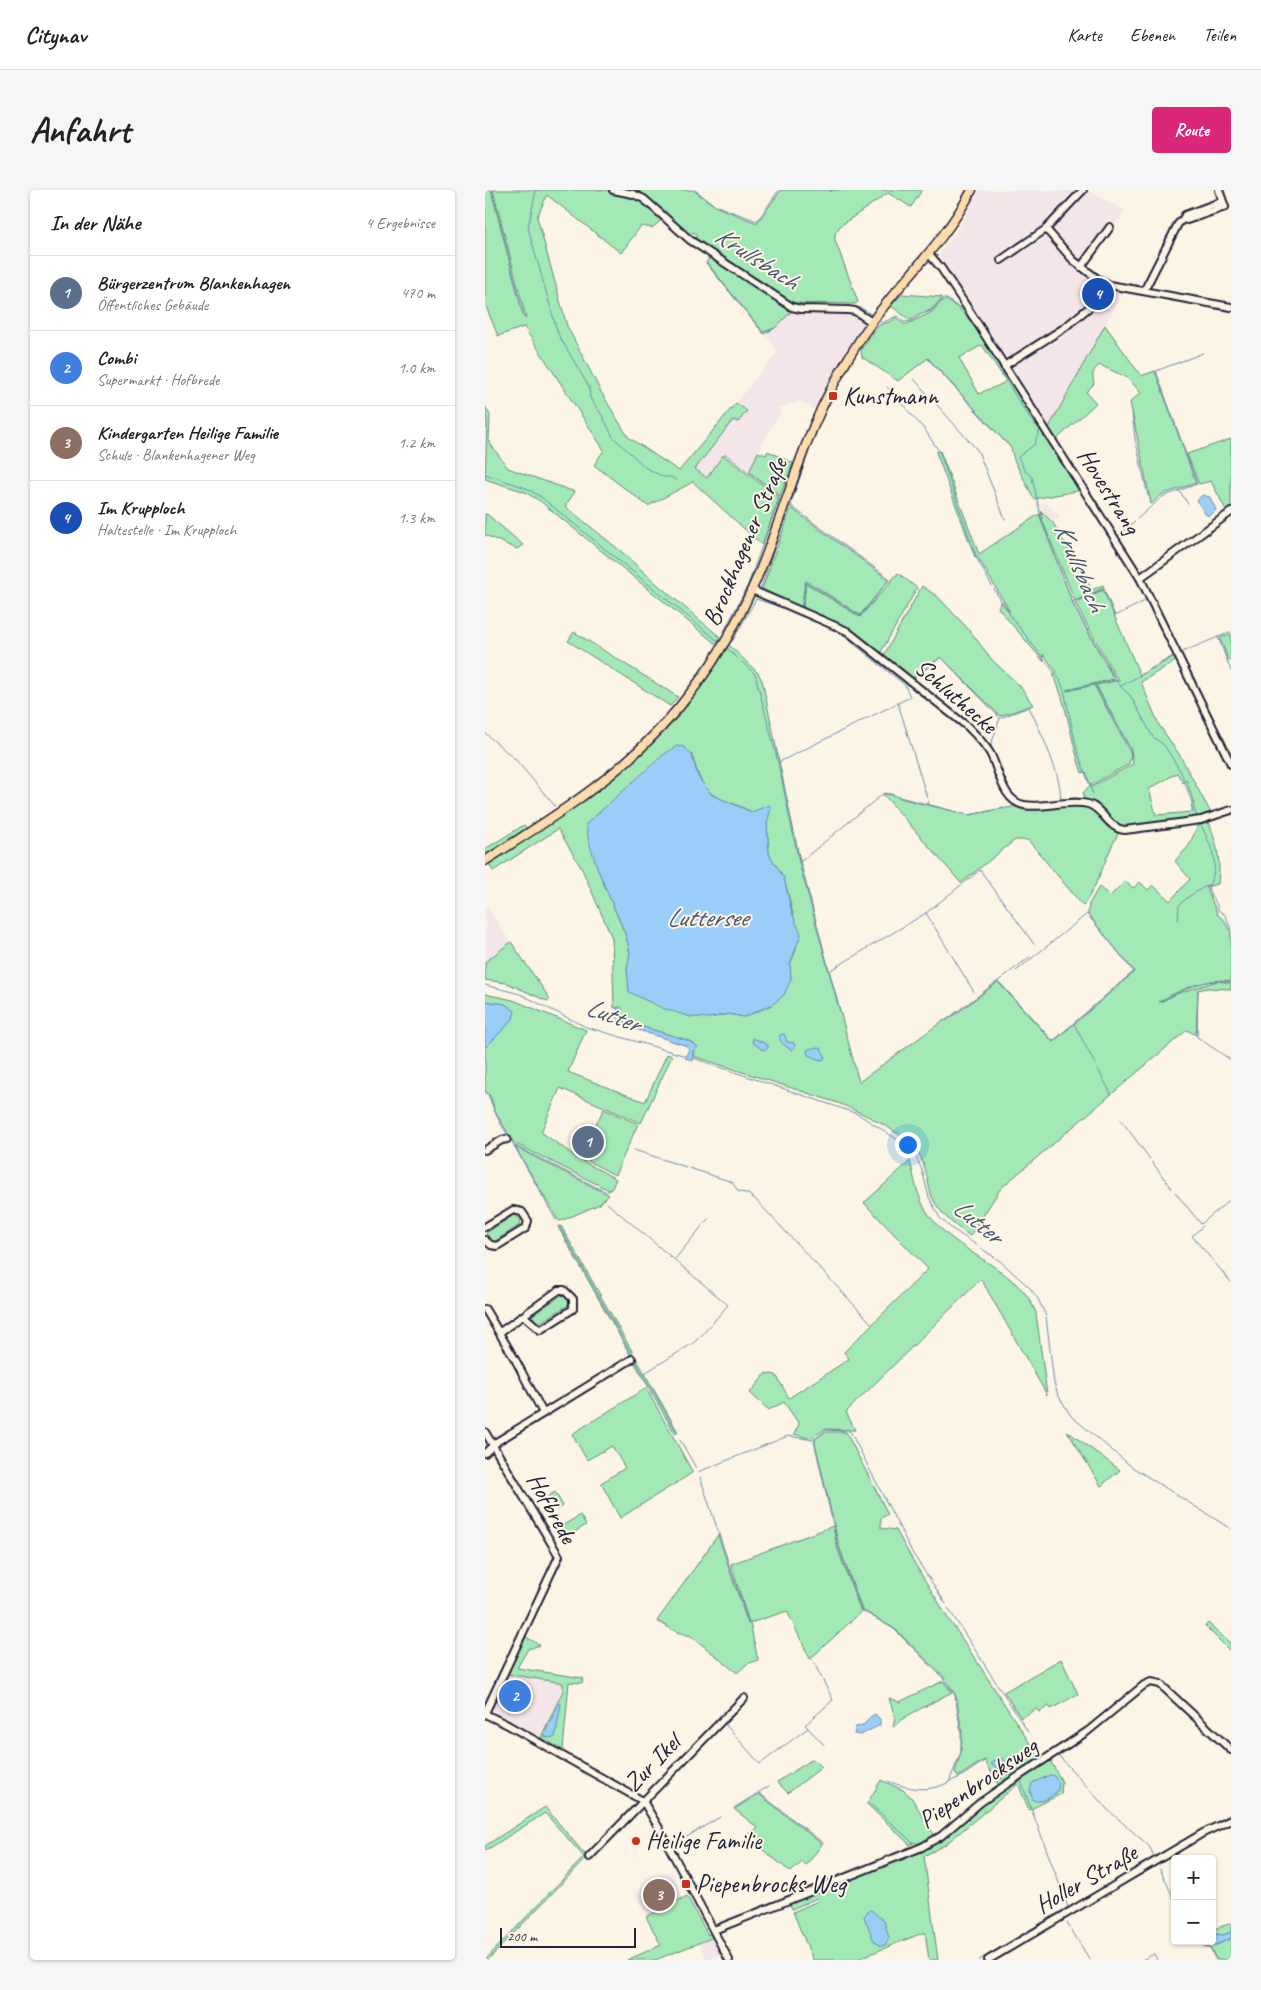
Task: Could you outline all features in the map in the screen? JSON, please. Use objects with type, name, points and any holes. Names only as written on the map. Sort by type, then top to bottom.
[{"type":"main road","name":"Brockhagener Straße","points":[[489,859],[589,791],[621,766],[663,724],[692,690],[713,661],[734,627],[752,590],[815,423],[843,367],[872,322],[955,220],[972,190]]},
{"type":"street","points":[[613,190],[633,194],[644,200],[690,240],[792,307],[801,309],[848,310],[860,314],[872,322]]},
{"type":"street","points":[[1001,260],[1046,229],[1083,190]]},
{"type":"street","points":[[1144,291],[1178,224],[1183,219],[1187,220],[1225,207],[1219,190]]},
{"type":"street","points":[[1081,267],[1110,227]]},
{"type":"street","points":[[1046,229],[1081,267],[1104,284],[1231,307]]},
{"type":"street","name":"Hovestrang","points":[[929,254],[941,268],[1005,366],[1140,578],[1231,764]]},
{"type":"street","points":[[1005,366],[1064,328],[1097,301],[1111,286]]},
{"type":"street","points":[[1140,578],[1231,512]]},
{"type":"street","name":"Schluthecke","points":[[752,590],[836,625],[968,726],[991,755],[1006,791],[1015,802],[1024,805],[1081,803],[1091,805],[1121,830],[1199,820],[1231,810]]},
{"type":"street","points":[[485,1150],[502,1140],[507,1140]]},
{"type":"street","points":[[485,1227],[508,1212],[517,1209],[522,1212],[528,1221],[526,1228],[497,1246],[491,1245],[485,1240]]},
{"type":"street","points":[[500,1332],[559,1290],[564,1290],[573,1299],[573,1309],[540,1330],[523,1316]]},
{"type":"street","points":[[485,1309],[500,1332],[543,1413]]},
{"type":"street","points":[[485,1453],[498,1441],[632,1359]]},
{"type":"street","name":"Hofbrede","points":[[485,1432],[559,1556],[559,1560],[485,1714]]},
{"type":"street","name":"Piepenbrocksweg","points":[[713,1930],[922,1847],[941,1836],[981,1802],[1088,1732],[1144,1685],[1151,1682],[1160,1684],[1231,1750]]},
{"type":"street","name":"Zur Ikel","points":[[589,1857],[743,1698]]},
{"type":"street","points":[[485,1714],[643,1802],[648,1808],[729,1960]]},
{"type":"street","name":"Holler Straße","points":[[988,1960],[1203,1833],[1231,1820]]},
{"type":"shaded area","points":[[979,190],[1088,190],[1125,211],[1084,267],[1109,282],[1126,287],[1048,429],[945,267],[939,254],[958,228]]},
{"type":"shaded area","points":[[792,311],[848,313],[862,318],[866,322],[847,350],[816,410],[800,402],[777,408],[781,412],[770,429],[749,472],[724,453],[707,478],[695,469],[733,420],[738,422],[747,411],[736,403],[778,351],[764,334],[775,328]]},
{"type":"shaded area","points":[[1046,503],[1060,517],[1053,523],[1041,511],[1040,504]]},
{"type":"shaded area","points":[[485,904],[511,942],[485,962]]},
{"type":"shaded area","points":[[507,1674],[563,1683],[563,1691],[541,1737],[490,1710]]},
{"type":"shaded area","points":[[670,1870],[679,1886],[677,1887],[682,1898],[647,1916],[635,1893]]},
{"type":"shaded area","points":[[714,1937],[723,1953],[707,1960],[699,1944]]},
{"type":"green space","points":[[485,190],[491,190],[524,318],[526,318],[493,190],[693,190],[717,207],[757,223],[781,190],[922,190],[911,207],[888,193],[840,226],[835,234],[835,240],[858,302],[855,304],[794,303],[695,238],[697,235],[694,232],[689,236],[666,216],[652,228],[641,226],[621,253],[547,195],[537,217],[567,326],[601,392],[628,437],[679,471],[736,403],[747,411],[738,422],[733,420],[695,469],[707,478],[723,455],[779,498],[762,545],[693,482],[648,506],[594,465],[604,450],[524,327],[498,336],[485,304]]},
{"type":"green space","points":[[710,256],[792,311],[775,328],[764,334],[706,263]]},
{"type":"green space","points":[[902,294],[942,298],[931,310],[919,314],[910,320],[891,306]]},
{"type":"green space","points":[[946,300],[958,308],[962,306],[1080,489],[1034,499],[1014,460],[1011,448],[928,358],[898,381],[862,357],[861,349],[879,325],[892,321],[895,317],[904,324],[907,324],[932,312],[942,301]],"holes":[[[982,345],[1006,381],[979,394],[959,358]]]},
{"type":"green space","points":[[1105,325],[1141,376],[1155,371],[1196,483],[1161,495],[1151,504],[1130,402],[1141,393],[1128,378],[1100,365],[1093,373],[1094,384],[1086,392],[1096,403],[1057,439],[1053,438],[1048,429]]},
{"type":"green space","points":[[485,406],[490,415],[489,442],[508,468],[575,492],[565,506],[623,553],[720,637],[716,644],[540,501],[525,492],[485,479],[487,422]]},
{"type":"green space","points":[[1231,439],[1231,510],[1227,512],[1211,481],[1199,484],[1187,454]]},
{"type":"green space","points":[[768,451],[793,463],[780,496],[749,472],[758,452],[766,455]]},
{"type":"green space","points":[[940,451],[979,554],[1039,514],[1074,606],[1114,679],[1066,690],[1094,685],[1131,754],[1129,764],[1091,785],[1091,787],[1133,764],[1131,750],[1096,685],[1120,680],[1115,676],[1075,603],[1103,590],[1140,675],[1175,655],[1177,660],[1141,682],[1159,725],[1179,754],[1212,815],[1122,828],[1085,802],[1083,793],[1090,785],[1086,772],[1082,773],[1078,761],[1062,697],[1053,674],[1057,673],[1043,654],[1044,662],[998,608],[1001,602],[1010,612],[977,556],[975,557],[936,452]],"holes":[[[1177,773],[1183,783],[1186,780],[1194,804],[1191,805],[1193,812],[1156,815],[1149,789]]]},
{"type":"green space","points":[[791,508],[889,580],[860,615],[807,581],[805,582],[801,608],[762,589]]},
{"type":"green space","points":[[1041,511],[1053,523],[1092,590],[1103,585],[1104,588],[1075,601],[1043,522]]},
{"type":"green space","points":[[485,514],[523,545],[517,549],[485,535]]},
{"type":"green space","points":[[898,573],[917,588],[881,652],[877,653],[843,626],[803,609],[806,583],[860,617]]},
{"type":"green space","points":[[922,586],[938,597],[970,631],[992,660],[1020,686],[1033,705],[1000,716],[941,657],[912,679],[884,658]]},
{"type":"green space","points":[[574,632],[678,697],[670,706],[568,641]]},
{"type":"green space","points":[[1231,634],[1231,660],[1228,660],[1220,638]]},
{"type":"green space","points":[[729,645],[758,673],[762,680],[800,861],[859,1082],[998,982],[1053,1042],[1134,972],[1088,914],[1089,904],[1099,887],[1110,896],[1125,881],[1133,888],[1140,882],[1148,890],[1153,885],[1170,901],[1190,879],[1175,861],[1188,847],[1198,826],[1209,822],[1218,852],[1219,875],[1218,884],[1206,887],[1218,915],[1224,920],[1231,932],[1231,981],[1222,980],[1203,983],[1175,993],[1159,1002],[1179,993],[1218,981],[1231,983],[1231,989],[1207,988],[1198,990],[1196,1035],[1187,1030],[1001,1188],[970,1236],[942,1213],[931,1194],[923,1163],[918,1152],[907,1140],[898,1134],[867,1116],[838,1103],[693,1056],[695,1044],[687,1040],[623,1021],[620,1007],[614,1008],[612,938],[582,869],[558,829],[493,871],[489,864],[583,801],[648,748],[685,708]],"holes":[[[692,755],[707,789],[720,798],[752,812],[769,806],[767,823],[769,854],[784,878],[795,922],[796,950],[790,964],[791,979],[773,1004],[744,1017],[729,1014],[709,1018],[627,969],[630,953],[626,936],[598,870]]]},
{"type":"green space","points":[[883,794],[891,794],[903,799],[969,815],[1017,806],[1024,808],[1090,806],[1118,834],[1094,888],[1083,906],[1028,840],[1015,840],[961,883]]},
{"type":"green space","points":[[524,825],[527,828],[485,855],[485,849]]},
{"type":"green space","points":[[511,942],[550,999],[547,1001],[507,983],[485,980],[485,962]]},
{"type":"green space","points":[[485,994],[513,1000],[586,1030],[568,1072],[645,1102],[667,1054],[672,1056],[641,1123],[560,1088],[541,1132],[579,1159],[616,1179],[609,1190],[514,1143],[494,1110],[488,1094],[485,1092],[485,1048],[513,1019],[505,1004],[485,1001]]},
{"type":"green space","points":[[604,1109],[638,1124],[615,1175],[588,1161],[601,1138],[591,1133]]},
{"type":"green space","points":[[515,1147],[609,1195],[600,1204],[561,1221],[558,1220]]},
{"type":"green space","points":[[910,1161],[921,1200],[937,1225],[961,1245],[1014,1282],[1030,1300],[1036,1313],[1047,1395],[981,1279],[846,1412],[855,1430],[824,1429],[811,1439],[794,1434],[799,1424],[784,1402],[769,1410],[750,1393],[766,1373],[776,1375],[789,1398],[849,1359],[844,1352],[928,1269],[864,1203]]},
{"type":"green space","points":[[514,1215],[521,1219],[520,1225],[492,1243],[486,1233]]},
{"type":"green space","points":[[561,1226],[678,1432],[675,1434],[558,1227]]},
{"type":"green space","points":[[562,1295],[569,1298],[568,1305],[538,1324],[532,1315]]},
{"type":"green space","points":[[646,1388],[692,1473],[620,1518],[601,1483],[625,1468],[612,1446],[587,1460],[572,1434]]},
{"type":"green space","points":[[1067,1431],[1120,1470],[1101,1486]]},
{"type":"green space","points":[[825,1432],[846,1432],[888,1514],[881,1518],[881,1528],[896,1530],[947,1617],[1040,1759],[999,1786],[984,1760],[958,1777],[955,1772],[961,1752],[962,1734],[957,1700],[953,1690],[943,1676],[895,1629],[862,1610],[839,1546],[815,1439]],"holes":[[[994,1760],[1009,1772],[1000,1779],[997,1768],[991,1764]]]},
{"type":"green space","points":[[555,1492],[563,1506],[557,1510],[548,1496]]},
{"type":"green space","points":[[580,1515],[586,1525],[568,1536],[562,1526]]},
{"type":"green space","points":[[833,1526],[837,1547],[861,1612],[810,1659],[787,1611],[750,1623],[758,1660],[747,1664],[737,1673],[691,1636],[677,1632],[657,1621],[718,1535],[748,1624],[731,1564]]},
{"type":"green space","points":[[1208,1623],[1231,1644],[1231,1652],[1205,1626]]},
{"type":"green space","points":[[526,1637],[540,1645],[528,1649],[517,1668],[583,1678],[582,1683],[569,1682],[563,1750],[541,1737],[563,1691],[563,1683],[507,1674]]},
{"type":"green space","points":[[1061,1659],[1078,1694],[1051,1709],[1049,1706],[1039,1712],[1036,1709],[1021,1718],[1004,1692]]},
{"type":"green space","points":[[943,1681],[952,1692],[907,1716],[893,1727],[895,1717],[889,1698],[899,1702]]},
{"type":"green space","points":[[1049,1758],[1062,1782],[1061,1794],[1029,1810],[1018,1784],[946,1844],[924,1856],[938,1960],[929,1960],[925,1932],[855,1960],[813,1960],[793,1912],[818,1901],[817,1898],[792,1909],[789,1902],[923,1849],[982,1804]],"holes":[[[1046,1777],[1056,1793],[1043,1801],[1043,1779]]]},
{"type":"green space","points":[[813,1759],[822,1767],[788,1793],[777,1782]]},
{"type":"green space","points":[[881,1780],[903,1790],[911,1797],[935,1836],[910,1845],[867,1804]]},
{"type":"green space","points":[[759,1794],[822,1844],[806,1866],[802,1862],[791,1872],[745,1836],[758,1828],[734,1809]]},
{"type":"green space","points":[[545,1807],[587,1857],[488,1960],[485,1960],[584,1857],[545,1813],[485,1851],[485,1846]]},
{"type":"green space","points":[[687,1896],[708,1935],[712,1933],[714,1937],[655,1960],[627,1960],[661,1945],[646,1917]]},
{"type":"green space","points":[[1231,1923],[1231,1932],[1223,1935],[1216,1934],[1216,1929]]},
{"type":"green space","points":[[1231,1938],[1231,1960],[1217,1960],[1210,1948],[1204,1945],[1217,1945]]},
{"type":"water","points":[[1202,495],[1210,497],[1216,510],[1211,515],[1206,515],[1197,501]]},
{"type":"water","name":"Luttersee","points":[[677,746],[684,747],[692,755],[698,777],[712,795],[752,812],[769,805],[771,808],[767,823],[769,854],[784,878],[792,913],[801,934],[790,964],[791,979],[784,995],[773,1004],[744,1017],[729,1014],[709,1018],[691,1017],[662,1008],[629,992],[627,969],[630,953],[626,936],[598,870],[589,842],[586,824],[663,755]]},
{"type":"water","points":[[485,1001],[505,1004],[515,1011],[513,1019],[485,1048]]},
{"type":"water","points":[[617,1008],[622,1008],[621,1019],[623,1021],[687,1040],[698,1047],[693,1051],[693,1060],[685,1058],[689,1049],[687,1046],[617,1023]]},
{"type":"water","points":[[784,1034],[787,1042],[794,1043],[795,1048],[792,1050],[780,1040],[780,1035]]},
{"type":"water","points":[[753,1038],[768,1045],[768,1048],[763,1050],[752,1042]]},
{"type":"water","points":[[816,1047],[821,1048],[825,1056],[824,1059],[820,1060],[808,1055],[807,1050]]},
{"type":"water","points":[[559,1703],[561,1704],[555,1737],[547,1738],[544,1735]]},
{"type":"water","points":[[875,1714],[880,1719],[880,1725],[861,1735],[854,1734],[856,1727],[865,1724]]},
{"type":"water","points":[[1003,1758],[1008,1765],[1009,1772],[1000,1779],[997,1768],[991,1764]]},
{"type":"water","points":[[1053,1775],[1059,1783],[1058,1790],[1047,1799],[1033,1800],[1030,1791],[1032,1783]]},
{"type":"water","points":[[871,1910],[884,1921],[889,1938],[885,1945],[881,1946],[874,1941],[864,1917]]},
{"type":"water","points":[[1231,1932],[1231,1938],[1216,1945],[1216,1934],[1223,1935]]},
{"type":"waterway","points":[[492,190],[524,317]]},
{"type":"waterway","points":[[536,190],[528,228],[558,334],[589,387],[590,398],[603,417],[613,437],[646,468],[677,481]]},
{"type":"waterway","points":[[695,190],[713,204]]},
{"type":"waterway","points":[[717,206],[757,221],[779,190]]},
{"type":"waterway","points":[[830,190],[831,192],[833,190]]},
{"type":"waterway","name":"Krullsbach","points":[[639,191],[694,238],[745,272]]},
{"type":"waterway","points":[[707,263],[763,332],[775,328]]},
{"type":"waterway","name":"Krullsbach","points":[[879,321],[882,323],[897,316],[904,322],[911,321],[931,311],[944,298],[955,304],[965,315],[987,346],[1021,405],[1040,429],[1034,445],[1018,457],[1025,471],[1032,477],[1042,522],[1074,606],[1115,679],[1130,695],[1153,737],[1164,745],[1181,772],[1197,817]]},
{"type":"waterway","name":"Krullsbach","points":[[794,304],[855,307],[871,314]]},
{"type":"waterway","points":[[1118,536],[1162,497],[1197,484],[1156,371],[1203,353]]},
{"type":"waterway","points":[[928,359],[1007,444]]},
{"type":"waterway","points":[[914,379],[978,451],[1005,519]]},
{"type":"waterway","points":[[887,387],[925,430],[940,453],[977,559],[992,586]]},
{"type":"waterway","points":[[1132,413],[1135,438],[1148,496]]},
{"type":"waterway","points":[[760,590],[789,507],[792,506],[791,503],[811,445]]},
{"type":"waterway","points":[[725,454],[779,496]]},
{"type":"waterway","points":[[485,474],[526,488],[541,497],[718,641]]},
{"type":"waterway","points":[[1179,490],[1188,504]]},
{"type":"waterway","points":[[723,633],[747,587],[780,497]]},
{"type":"waterway","points":[[791,506],[890,579],[860,616],[806,582],[802,608]]},
{"type":"waterway","points":[[994,589],[1012,618],[1060,680],[1064,690],[1077,750],[1093,794]]},
{"type":"waterway","points":[[1073,602],[1104,589],[1115,616],[1147,600]]},
{"type":"waterway","points":[[732,642],[756,599],[780,607]]},
{"type":"waterway","points":[[779,762],[910,697],[905,685],[839,632],[790,611]]},
{"type":"waterway","points":[[1218,637],[1231,632]]},
{"type":"waterway","points":[[1180,653],[1218,637],[1231,671]]},
{"type":"waterway","points":[[728,649],[737,658]]},
{"type":"waterway","points":[[1121,686],[1175,656]]},
{"type":"waterway","points":[[913,679],[941,657],[999,717]]},
{"type":"waterway","points":[[742,662],[755,674],[778,762],[799,862],[840,1012]]},
{"type":"waterway","points":[[1069,690],[1115,680]]},
{"type":"waterway","points":[[1095,685],[1130,749],[1131,760]]},
{"type":"waterway","points":[[898,703],[929,804]]},
{"type":"waterway","points":[[1000,718],[1029,707],[1055,768],[1059,781],[1060,801]]},
{"type":"waterway","points":[[996,759],[991,745],[1000,718]]},
{"type":"waterway","points":[[485,733],[515,759],[555,806]]},
{"type":"waterway","points":[[998,763],[1006,785]]},
{"type":"waterway","points":[[800,862],[884,793],[969,815],[1003,808]]},
{"type":"waterway","points":[[1201,824],[1231,814]]},
{"type":"waterway","name":"Krullsbach","points":[[1200,823],[1213,854],[1214,870],[1208,887],[1218,910],[1225,915],[1231,929]]},
{"type":"waterway","points":[[831,970],[926,913],[980,870],[1034,944]]},
{"type":"waterway","points":[[1178,920],[1179,905],[1209,884]]},
{"type":"waterway","points":[[926,913],[974,992]]},
{"type":"waterway","points":[[1000,983],[1053,1041],[1134,971],[1087,914],[1016,971]]},
{"type":"waterway","points":[[946,1020],[1030,957]]},
{"type":"waterway","points":[[1161,1002],[1185,989],[1204,983],[1213,981],[1231,982]]},
{"type":"waterway","name":"Lutter","points":[[485,985],[520,994],[586,1027],[686,1056]]},
{"type":"waterway","points":[[1198,990],[1197,1037],[1231,1060]]},
{"type":"waterway","points":[[1074,1024],[1111,1094],[1106,1099]]},
{"type":"waterway","name":"Lutter","points":[[693,1058],[858,1114],[912,1149],[922,1170],[929,1197],[940,1218],[951,1228],[1000,1261],[1030,1288],[1038,1299],[1046,1316],[1054,1383],[1058,1395],[1071,1416],[1132,1467],[1231,1529]]},
{"type":"waterway","points":[[485,1091],[491,1098],[496,1115],[507,1134]]},
{"type":"waterway","points":[[1121,1120],[1150,1159]]},
{"type":"waterway","points":[[512,1142],[556,1220]]},
{"type":"waterway","points":[[514,1145],[606,1192],[611,1190]]},
{"type":"waterway","points":[[634,1150],[732,1182],[738,1191],[748,1194],[756,1200],[872,1324]]},
{"type":"waterway","points":[[1152,1162],[1172,1189]]},
{"type":"waterway","points":[[1175,1192],[1201,1224],[1231,1199]]},
{"type":"waterway","points":[[607,1203],[728,1305],[692,1344],[643,1374]]},
{"type":"waterway","points":[[675,1259],[708,1219]]},
{"type":"waterway","points":[[559,1226],[633,1357]]},
{"type":"waterway","points":[[1203,1226],[1192,1236],[1231,1282]]},
{"type":"waterway","points":[[635,1360],[677,1433]]},
{"type":"waterway","points":[[814,1440],[825,1430],[846,1431]]},
{"type":"waterway","points":[[848,1431],[850,1431],[913,1554],[946,1604]]},
{"type":"waterway","points":[[698,1472],[788,1436],[813,1440]]},
{"type":"waterway","points":[[680,1440],[696,1468]]},
{"type":"waterway","points":[[814,1441],[838,1546],[861,1610],[894,1629],[942,1677],[955,1695],[961,1734],[961,1752],[949,1782],[934,1788],[919,1789],[888,1781]]},
{"type":"waterway","points":[[700,1477],[749,1624]]},
{"type":"waterway","points":[[948,1608],[1028,1732]]},
{"type":"waterway","points":[[808,1728],[805,1725],[833,1700],[812,1659]]},
{"type":"waterway","points":[[724,1723],[760,1764],[808,1728],[824,1745]]},
{"type":"waterway","points":[[1220,1744],[1231,1754]]},
{"type":"waterway","points":[[1055,1756],[1060,1757],[1107,1809],[1149,1846],[1155,1858]]},
{"type":"waterway","points":[[950,1781],[959,1778],[986,1760]]},
{"type":"waterway","points":[[979,1960],[1068,1907],[1020,1779]]},
{"type":"waterway","points":[[734,1808],[769,1786]]},
{"type":"waterway","points":[[758,1792],[823,1843]]},
{"type":"waterway","points":[[870,1804],[913,1843]]},
{"type":"waterway","points":[[1161,1853],[1231,1814]]},
{"type":"waterway","points":[[675,1844],[720,1817]]},
{"type":"waterway","points":[[1207,1835],[1231,1824]]},
{"type":"waterway","points":[[1091,1904],[1202,1838]]},
{"type":"waterway","points":[[1073,1905],[1154,1857]]},
{"type":"waterway","points":[[1160,1869],[1175,1900]]},
{"type":"waterway","points":[[997,1960],[1086,1907]]},
{"type":"waterway","points":[[1067,1923],[1090,1960]]},
{"type":"waterway","points":[[1202,1945],[1210,1949],[1216,1960]]},
{"type":"waterway","points":[[1142,1960],[1154,1954],[1157,1960]]},
{"type":"place","name":"Im Krupploch","points":[[1098,294]]},
{"type":"place","name":"Kunstmann","points":[[833,396]]},
{"type":"place","name":"Bürgerzentrum Blankenhagen","points":[[588,1142]]},
{"type":"place","name":"Combi","points":[[515,1696]]},
{"type":"place","name":"Heilige Familie","points":[[636,1841]]},
{"type":"place","name":"Piepenbrocks Weg","points":[[686,1884]]},
{"type":"place","name":"Kindergarten Heilige Familie","points":[[659,1895]]}]
